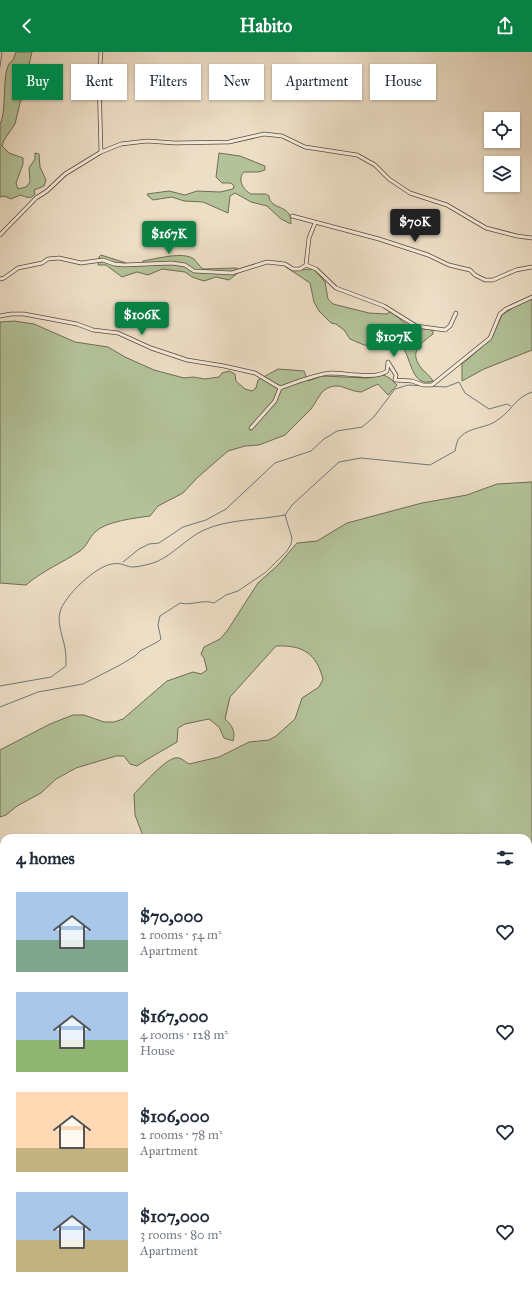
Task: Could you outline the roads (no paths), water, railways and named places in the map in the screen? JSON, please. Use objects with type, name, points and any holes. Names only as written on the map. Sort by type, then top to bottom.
[{"type":"street","points":[[101,152],[99,131],[101,109],[99,79],[102,52]]},
{"type":"street","points":[[0,235],[36,198],[47,191],[65,174],[101,152],[121,144],[140,142],[229,142],[257,134],[273,134],[282,136],[304,147],[357,154],[376,165],[389,179],[410,193],[447,204],[486,228],[517,236],[532,238]]},
{"type":"street","points":[[292,216],[379,239],[428,255],[449,265],[470,270],[475,275],[486,280],[493,280],[516,270],[532,267]]},
{"type":"street","points":[[0,279],[4,278],[18,268],[42,263],[48,259],[59,258],[81,263],[103,260],[114,264],[124,265],[172,263],[185,265],[194,271],[232,273],[267,262],[285,264],[293,269],[300,269],[306,265],[309,238],[315,223]]},
{"type":"street","points":[[306,265],[316,270],[336,288],[384,306],[416,326],[445,330],[450,326],[456,313]]},
{"type":"street","points":[[252,428],[275,400],[280,388],[314,376],[330,373],[363,376],[382,374],[387,371],[388,362],[396,375],[395,380],[412,381],[423,385],[432,384],[490,338],[500,314],[506,309],[532,297]]},
{"type":"street","points":[[0,316],[24,314],[77,324],[93,330],[118,333],[151,348],[187,360],[255,373],[280,388]]},
{"type":"waterway","points":[[0,67],[2,52]]},
{"type":"waterway","points":[[123,562],[139,549],[149,544],[159,543],[183,527],[206,520],[226,509],[275,463],[311,451],[324,439],[337,431],[362,427],[373,418],[395,389],[408,385],[446,387],[459,382],[465,393],[489,409],[507,404],[511,406]]},
{"type":"waterway","points":[[0,686],[51,677],[66,666],[65,648],[60,626],[60,612],[63,605],[74,590],[90,576],[105,566],[119,564],[133,567],[156,562],[169,555],[198,533],[213,526],[285,515],[292,505],[339,462],[361,458],[430,465],[455,451],[458,440],[464,433],[494,422],[518,400],[532,392]]},
{"type":"waterway","points":[[0,707],[38,692],[83,684],[120,665],[135,656],[140,651],[159,641],[161,639],[158,625],[160,616],[180,603],[214,603],[226,595],[238,591],[266,572],[287,551],[291,544],[292,538],[285,515]]}]
